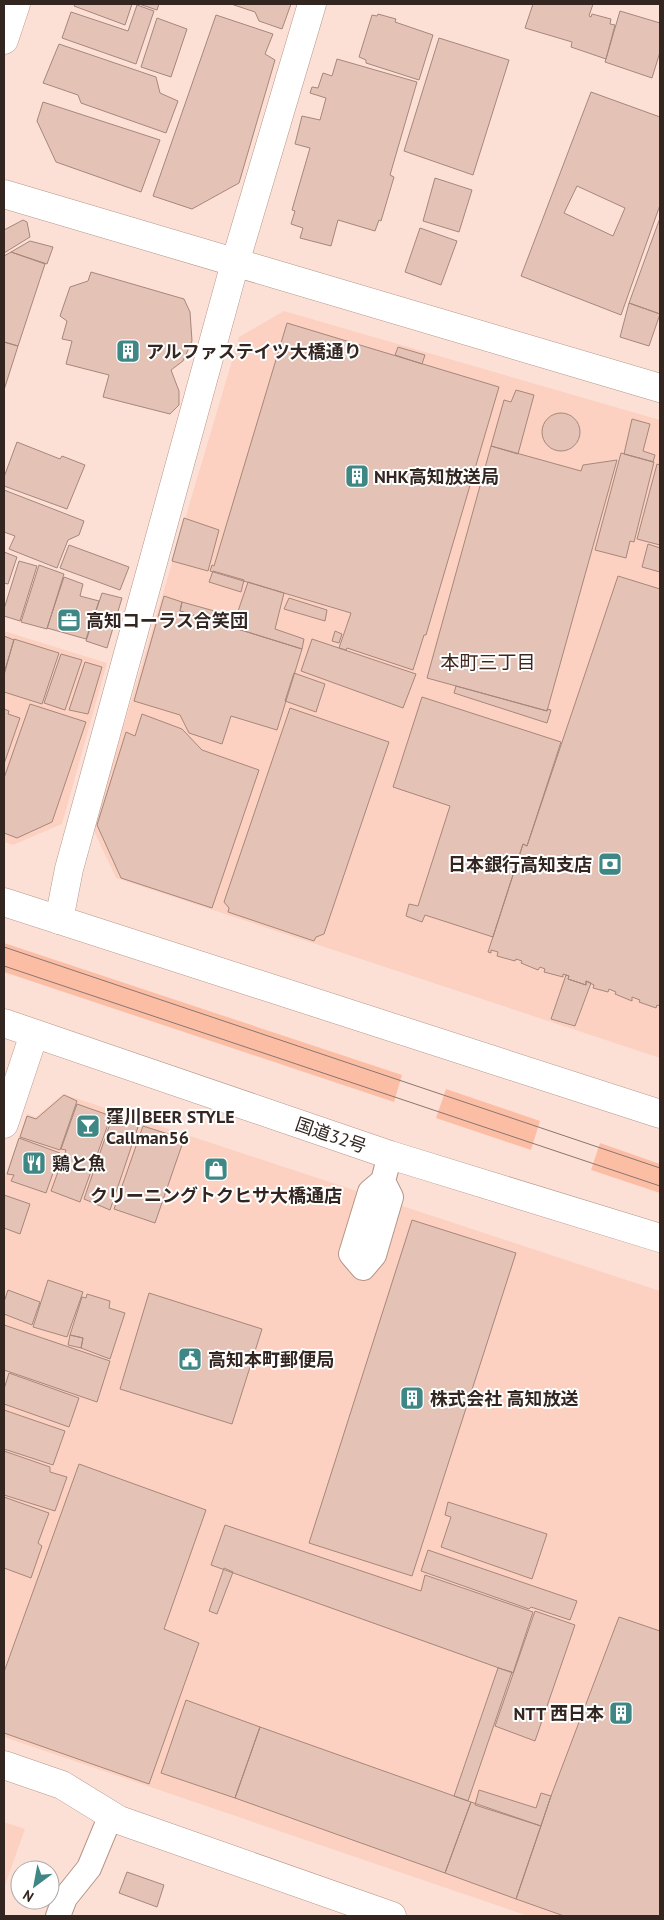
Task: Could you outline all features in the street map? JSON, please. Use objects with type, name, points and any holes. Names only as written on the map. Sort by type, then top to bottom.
[{"type":"main road","points":[[4,40],[16,4]]},
{"type":"main road","points":[[59,920],[69,869],[235,263],[312,4]]},
{"type":"main road","points":[[4,194],[660,388]]},
{"type":"main road","points":[[4,902],[660,1114]]},
{"type":"main road","name":"国道32号","points":[[4,1023],[390,1155],[660,1238]]},
{"type":"main road","points":[[4,1124],[34,1034]]},
{"type":"main road","points":[[4,1765],[62,1785],[119,1820],[392,1916]]},
{"type":"lane","points":[[383,1181],[390,1155]]},
{"type":"lane","points":[[58,1916],[65,1898],[89,1868],[111,1815]]},
{"type":"shaded area","points":[[284,311],[660,420],[660,1058],[116,878],[93,829],[239,337]]},
{"type":"shaded area","points":[[4,631],[107,663],[62,824],[13,845],[4,842]]},
{"type":"shaded area","points":[[4,943],[402,1075],[394,1102],[4,972]]},
{"type":"shaded area","points":[[446,1089],[540,1121],[531,1150],[436,1118]]},
{"type":"shaded area","points":[[63,1094],[660,1291],[660,1916],[528,1916],[4,1737],[4,1179],[27,1114],[36,1117]]},
{"type":"shaded area","points":[[600,1143],[660,1164],[660,1193],[591,1170]]},
{"type":"shaded area","points":[[4,1822],[25,1829],[14,1860],[10,1860],[10,1871],[4,1888]]},
{"type":"building","points":[[75,4],[132,4],[125,25],[74,6]]},
{"type":"building","points":[[139,4],[159,4],[157,10]]},
{"type":"building","points":[[231,4],[291,4],[282,29],[259,21],[255,12]]},
{"type":"building","points":[[533,4],[593,4],[589,16],[591,17],[592,14],[611,19],[610,24],[615,25],[606,59],[571,47],[572,42],[525,28]]},
{"type":"building","points":[[137,5],[154,11],[136,64],[62,38],[71,12],[128,31]]},
{"type":"building","points":[[620,11],[660,23],[660,52],[652,78],[605,62]]},
{"type":"building","points":[[378,14],[396,19],[395,22],[433,35],[419,80],[366,63],[366,60],[359,57],[372,15],[377,16]]},
{"type":"building","points":[[216,15],[273,34],[265,54],[275,60],[239,183],[192,209],[153,196]]},
{"type":"building","points":[[157,18],[187,29],[171,77],[141,67]]},
{"type":"building","points":[[439,38],[509,60],[473,175],[404,151]]},
{"type":"building","points":[[59,44],[156,77],[160,93],[178,101],[166,133],[81,103],[78,95],[43,83]]},
{"type":"building","points":[[337,59],[417,82],[390,175],[394,177],[381,221],[379,220],[375,231],[338,220],[331,246],[300,238],[303,228],[291,224],[295,211],[292,210],[310,148],[295,144],[302,116],[320,120],[326,98],[310,93],[312,87],[318,88],[323,73],[332,76]]},
{"type":"building","points":[[591,92],[660,117],[660,205],[621,315],[521,276]],"holes":[[[577,186],[625,208],[613,236],[564,213]]]},
{"type":"building","points":[[43,102],[160,140],[141,192],[56,162],[37,121]]},
{"type":"building","points":[[435,178],[472,190],[459,232],[423,221]]},
{"type":"building","points":[[660,218],[660,314],[629,303]]},
{"type":"building","points":[[23,220],[27,222],[30,237],[4,253],[4,230]]},
{"type":"building","points":[[420,228],[457,241],[441,285],[405,272]]},
{"type":"building","points":[[30,241],[53,247],[47,264],[11,252]]},
{"type":"building","points":[[11,252],[45,264],[18,346],[4,342],[4,256]]},
{"type":"building","name":"アルファステイツ大橋通り","points":[[91,272],[184,299],[190,312],[192,341],[183,361],[171,370],[179,391],[179,405],[170,414],[103,397],[109,375],[66,364],[72,341],[62,339],[67,321],[60,316],[70,287],[88,281]]},
{"type":"building","points":[[629,303],[660,314],[649,346],[620,337]]},
{"type":"building","name":"NHK高知放送局","points":[[287,323],[499,387],[426,635],[424,635],[413,670],[347,648],[346,650],[339,648],[351,613],[210,571],[212,565],[214,566]]},
{"type":"building","points":[[4,342],[18,346],[4,390]]},
{"type":"building","points":[[398,347],[425,355],[422,364],[395,355]]},
{"type":"building","points":[[516,390],[534,395],[518,454],[491,446],[504,400],[511,402]]},
{"type":"building","points":[[561,413],[575,418],[580,432],[575,446],[561,451],[547,446],[542,432],[547,418]]},
{"type":"building","points":[[632,419],[650,424],[643,451],[655,455],[653,462],[624,454]]},
{"type":"building","points":[[17,442],[60,459],[62,456],[85,465],[67,509],[4,486],[4,477]]},
{"type":"building","points":[[491,446],[581,471],[583,465],[617,460],[547,711],[427,678]]},
{"type":"building","points":[[621,453],[654,462],[634,542],[630,541],[626,558],[595,550]]},
{"type":"building","points":[[657,464],[660,465],[660,545],[637,539]]},
{"type":"building","points":[[4,490],[84,521],[79,535],[68,540],[57,568],[9,549],[15,536],[4,532]]},
{"type":"building","points":[[184,518],[219,530],[208,571],[172,561]]},
{"type":"building","points":[[648,544],[660,548],[660,572],[642,567]]},
{"type":"building","points":[[69,545],[129,567],[120,590],[60,568]]},
{"type":"building","points":[[4,552],[17,557],[8,584],[4,583]]},
{"type":"building","points":[[19,561],[37,566],[20,621],[4,616],[4,609]]},
{"type":"building","points":[[39,565],[64,574],[47,629],[21,622]]},
{"type":"building","points":[[213,571],[244,580],[241,592],[209,582]]},
{"type":"building","points":[[618,576],[660,589],[660,1006],[657,1005],[656,1008],[639,1002],[640,1000],[632,997],[632,1001],[615,994],[616,992],[609,989],[608,992],[593,988],[594,985],[586,981],[586,985],[568,979],[569,976],[563,974],[563,977],[544,972],[545,969],[540,967],[538,970],[521,963],[522,961],[497,956],[498,952],[491,950],[491,953],[488,952],[523,844],[527,846]]},
{"type":"building","points":[[64,577],[83,584],[80,596],[99,601],[86,639],[47,628]]},
{"type":"building","points":[[248,582],[284,593],[275,629],[304,639],[302,649],[180,611],[182,602],[236,617]]},
{"type":"building","points":[[102,593],[122,598],[107,648],[86,641]]},
{"type":"building","points":[[164,596],[182,602],[180,611],[302,649],[277,730],[231,716],[222,744],[189,733],[180,715],[134,701]]},
{"type":"building","points":[[289,598],[327,610],[325,621],[284,609]]},
{"type":"building","points":[[335,631],[342,634],[339,643],[332,641]]},
{"type":"building","points":[[4,636],[14,640],[4,673]]},
{"type":"building","points":[[14,639],[59,653],[42,704],[4,692],[4,675]]},
{"type":"building","points":[[312,639],[416,674],[403,708],[301,671]]},
{"type":"building","points":[[61,654],[82,660],[65,710],[44,703]]},
{"type":"building","points":[[85,662],[102,667],[88,714],[69,710]]},
{"type":"building","points":[[294,673],[325,684],[316,712],[285,701]]},
{"type":"building","points":[[456,686],[547,711],[547,709],[551,710],[547,723],[454,693]]},
{"type":"building","points":[[422,697],[561,742],[527,846],[523,844],[493,937],[425,915],[422,922],[406,916],[409,904],[418,906],[450,806],[393,787]]},
{"type":"building","points":[[30,704],[86,722],[52,822],[17,838],[4,833],[4,778]]},
{"type":"building","points":[[290,708],[389,742],[324,934],[316,937],[314,941],[228,912],[229,908],[224,902]]},
{"type":"building","points":[[4,709],[9,711],[8,714],[20,718],[4,764]]},
{"type":"building","points":[[142,714],[182,729],[202,750],[259,770],[212,908],[121,878],[97,825],[126,732],[135,736]]},
{"type":"building","points":[[566,975],[569,976],[568,979],[586,985],[586,981],[591,983],[575,1026],[551,1019]]},
{"type":"building","points":[[64,1095],[77,1101],[60,1150],[20,1137],[27,1116],[36,1119]]},
{"type":"building","points":[[77,1104],[111,1116],[80,1202],[51,1191],[66,1150],[61,1149]]},
{"type":"building","points":[[113,1115],[139,1124],[110,1210],[84,1199]]},
{"type":"building","points":[[143,1126],[184,1139],[155,1223],[114,1209]]},
{"type":"building","name":"鶏と魚","points":[[19,1138],[60,1153],[46,1193],[11,1181],[14,1175],[7,1174]]},
{"type":"building","points":[[4,1195],[30,1204],[20,1234],[4,1228]]},
{"type":"building","name":"株式会社 高知放送","points":[[412,1220],[516,1253],[412,1576],[309,1543]]},
{"type":"building","points":[[48,1280],[83,1292],[67,1337],[33,1327]]},
{"type":"building","points":[[8,1290],[40,1302],[32,1325],[4,1314],[4,1302]]},
{"type":"building","points":[[149,1293],[262,1329],[232,1424],[120,1389]]},
{"type":"building","points":[[87,1294],[110,1301],[109,1308],[125,1313],[110,1359],[81,1348],[83,1338],[70,1335],[82,1297],[86,1298]]},
{"type":"building","points":[[4,1325],[110,1361],[97,1402],[4,1370]]},
{"type":"building","points":[[70,1335],[83,1338],[81,1348],[68,1345]]},
{"type":"building","points":[[9,1373],[79,1398],[69,1427],[4,1404],[4,1389]]},
{"type":"building","points":[[4,1410],[65,1431],[53,1465],[4,1449]]},
{"type":"building","points":[[4,1451],[50,1467],[50,1472],[67,1477],[55,1511],[4,1495]]},
{"type":"building","points":[[79,1464],[206,1510],[164,1629],[199,1643],[149,1784],[4,1733],[4,1672]]},
{"type":"building","points":[[4,1497],[49,1513],[38,1543],[42,1546],[31,1578],[4,1568]]},
{"type":"building","points":[[448,1502],[547,1534],[532,1579],[441,1547],[451,1517],[445,1515]]},
{"type":"building","points":[[225,1525],[421,1591],[425,1575],[533,1612],[513,1673],[211,1565]]},
{"type":"building","points":[[428,1550],[577,1601],[570,1620],[531,1607],[529,1609],[421,1571]]},
{"type":"building","points":[[224,1568],[233,1572],[217,1614],[209,1611]]},
{"type":"building","points":[[535,1611],[575,1625],[535,1741],[495,1726]]},
{"type":"building","name":"NTT 西日本","points":[[619,1617],[660,1631],[660,1916],[564,1916],[516,1899],[551,1796]]},
{"type":"building","points":[[498,1668],[512,1672],[468,1801],[454,1796]]},
{"type":"building","points":[[186,1700],[260,1727],[235,1798],[161,1773]]},
{"type":"building","points":[[260,1727],[471,1802],[445,1873],[235,1798]]},
{"type":"building","points":[[479,1790],[536,1808],[541,1793],[551,1796],[541,1826],[475,1805]]},
{"type":"building","points":[[471,1802],[541,1826],[516,1899],[445,1873]]},
{"type":"building","points":[[127,1872],[164,1885],[157,1907],[119,1893]]},
{"type":"tram line","points":[[4,947],[660,1168]]},
{"type":"tram line","points":[[4,966],[660,1186]]},
{"type":"place","name":"アルファステイツ大橋通り","points":[[128,351]]},
{"type":"place","name":"NHK高知放送局","points":[[357,476]]},
{"type":"place","name":"高知コーラス合笑団","points":[[69,620]]},
{"type":"place","name":"日本銀行高知支店","points":[[610,864]]},
{"type":"place","name":"窪川BEER STYLE Callman56","points":[[88,1126]]},
{"type":"place","name":"鶏と魚","points":[[34,1163]]},
{"type":"place","name":"クリーニングトクヒサ大橋通店","points":[[216,1169]]},
{"type":"place","name":"高知本町郵便局","points":[[190,1359]]},
{"type":"place","name":"株式会社 高知放送","points":[[412,1398]]},
{"type":"place","name":"NTT 西日本","points":[[621,1713]]},
{"type":"district","name":"本町三丁目","points":[[488,662]]}]
